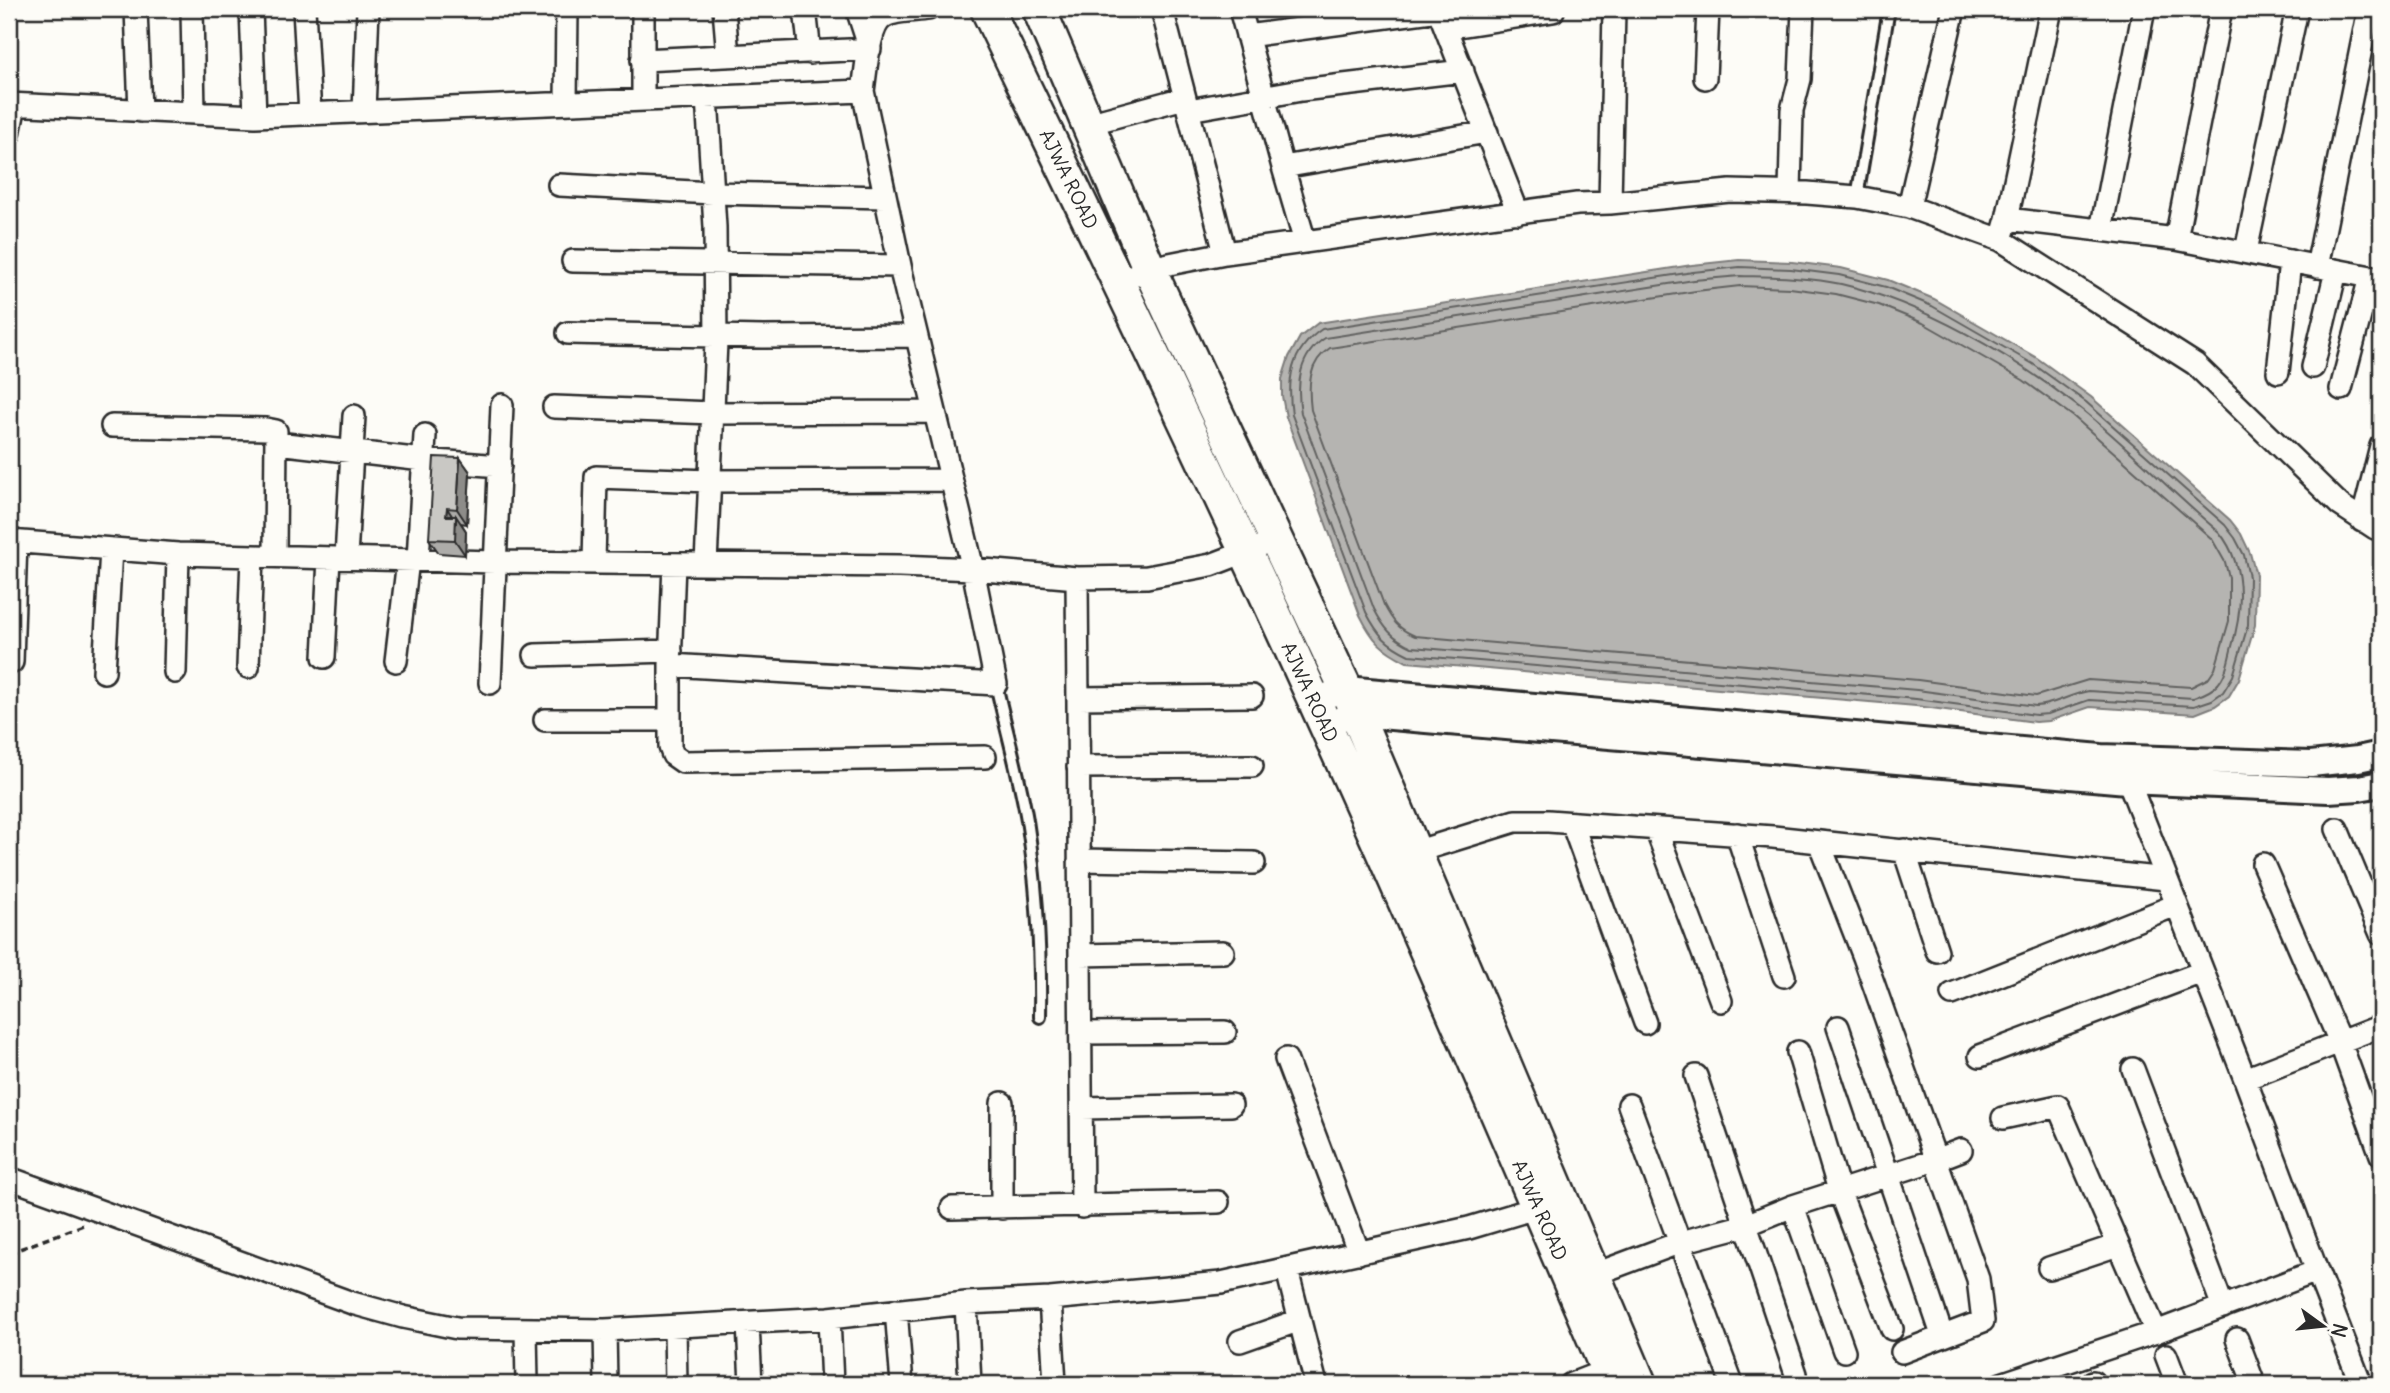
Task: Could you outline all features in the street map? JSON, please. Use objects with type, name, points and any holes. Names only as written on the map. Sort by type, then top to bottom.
[{"type":"main road","name":"AJWA ROAD","points":[[987,9],[1119,282],[1320,712],[1400,858],[1582,1279],[1610,1377]]},
{"type":"main road","name":"AJWA ROAD","points":[[1039,9],[1149,268],[1351,701],[1400,858],[1539,1207],[1640,1384]]},
{"type":"street","points":[[136,9],[140,110]]},
{"type":"street","points":[[192,9],[194,113]]},
{"type":"street","points":[[251,9],[255,116]]},
{"type":"street","points":[[304,9],[310,114]]},
{"type":"street","points":[[364,111],[368,9]]},
{"type":"street","points":[[566,102],[567,9]]},
{"type":"street","points":[[643,9],[643,99]]},
{"type":"street","points":[[723,9],[729,56]]},
{"type":"street","points":[[805,9],[810,53]]},
{"type":"street","points":[[857,9],[870,49]]},
{"type":"street","points":[[535,655],[670,658],[996,684],[972,569],[900,266],[863,91],[877,22],[886,15],[928,9]]},
{"type":"street","points":[[1162,9],[1225,253]]},
{"type":"street","points":[[1240,9],[1305,242]]},
{"type":"street","points":[[1610,203],[1614,9]]},
{"type":"street","points":[[1705,78],[1708,9]]},
{"type":"street","points":[[1790,192],[1792,110],[1800,79],[1804,9]]},
{"type":"street","points":[[1909,207],[1954,9]]},
{"type":"street","points":[[2001,240],[2051,9]]},
{"type":"street","points":[[2101,230],[2144,9]]},
{"type":"street","points":[[2176,239],[2221,9]]},
{"type":"street","points":[[2246,251],[2297,9]]},
{"type":"street","points":[[2313,367],[2326,269],[2369,9]]},
{"type":"street","points":[[1247,36],[1441,16],[1553,11]]},
{"type":"street","points":[[1441,16],[1518,213]]},
{"type":"street","points":[[642,60],[870,49]]},
{"type":"street","points":[[1088,124],[1186,104],[1463,71]]},
{"type":"street","points":[[9,134],[12,104],[255,116],[863,91]]},
{"type":"street","points":[[706,97],[716,262],[716,335],[706,564]]},
{"type":"street","points":[[1283,167],[1487,132]]},
{"type":"street","points":[[559,185],[713,193],[885,197]]},
{"type":"street","points":[[1119,282],[1149,268],[1225,253],[1577,204],[1730,191],[1790,192],[1857,198],[1909,207],[2001,240],[2195,364],[2340,505],[2381,530]]},
{"type":"street","points":[[2007,219],[2176,239],[2375,278],[2341,389]]},
{"type":"street","points":[[573,261],[900,266]]},
{"type":"street","points":[[2278,372],[2290,261]]},
{"type":"street","points":[[568,333],[764,337],[916,335]]},
{"type":"street","points":[[490,683],[502,405]]},
{"type":"street","points":[[554,407],[713,413],[935,412]]},
{"type":"street","points":[[324,657],[352,450],[354,416]]},
{"type":"street","points":[[112,426],[276,431],[275,556]]},
{"type":"street","points":[[396,661],[413,560],[425,435]]},
{"type":"street","points":[[277,443],[499,466]]},
{"type":"street","points":[[2362,520],[2381,446]]},
{"type":"street","points":[[594,563],[596,477],[710,481],[951,480]]},
{"type":"street","points":[[12,662],[13,541],[178,554],[972,569],[1077,578],[1147,577],[1211,565],[1276,539]]},
{"type":"street","points":[[104,672],[111,549]]},
{"type":"street","points":[[175,672],[178,554]]},
{"type":"street","points":[[248,667],[252,556]]},
{"type":"street","points":[[674,564],[670,747],[673,755],[683,762],[985,757]]},
{"type":"street","points":[[1077,578],[1082,1207]]},
{"type":"street","points":[[1078,698],[1252,696]]},
{"type":"street","points":[[1320,712],[1351,701],[2123,769],[2328,790],[2381,784]]},
{"type":"street","points":[[545,720],[670,720]]},
{"type":"street","points":[[2123,769],[2311,764],[2358,760],[2381,754]]},
{"type":"street","points":[[1079,767],[1252,766]]},
{"type":"street","points":[[2123,769],[2361,1384]]},
{"type":"street","points":[[1400,858],[1515,821],[1737,834],[2166,878]]},
{"type":"street","points":[[1572,823],[1645,1023]]},
{"type":"street","points":[[1656,829],[1721,1001]]},
{"type":"street","points":[[2337,829],[2381,934]]},
{"type":"street","points":[[1737,834],[1784,976]]},
{"type":"street","points":[[1819,842],[1864,957],[1978,1279],[1983,1321],[1902,1352]]},
{"type":"street","points":[[1904,850],[1937,951]]},
{"type":"street","points":[[1079,860],[1254,863]]},
{"type":"street","points":[[2263,864],[2340,1042],[2381,1155]]},
{"type":"street","points":[[1952,993],[2176,905]]},
{"type":"street","points":[[1080,955],[1223,952]]},
{"type":"street","points":[[1980,1056],[2203,972]]},
{"type":"street","points":[[2245,1080],[2381,1026]]},
{"type":"street","points":[[1838,1027],[1940,1329]]},
{"type":"street","points":[[1081,1033],[1225,1032]]},
{"type":"street","points":[[1798,1052],[1839,1191],[1892,1329]]},
{"type":"street","points":[[1286,1059],[1359,1253]]},
{"type":"street","points":[[2133,1069],[2223,1307]]},
{"type":"street","points":[[1696,1076],[1796,1374]]},
{"type":"street","points":[[1002,1103],[1002,1208]]},
{"type":"street","points":[[1082,1108],[1231,1105]]},
{"type":"street","points":[[1629,1105],[1732,1384]]},
{"type":"street","points":[[2003,1118],[2059,1106],[2156,1332]]},
{"type":"street","points":[[1582,1279],[1681,1242],[1746,1224],[1961,1150]]},
{"type":"street","points":[[9,1178],[352,1303],[457,1328],[605,1330],[748,1324],[1221,1283],[1469,1228],[1539,1207]]},
{"type":"street","points":[[951,1208],[1218,1202]]},
{"type":"street","points":[[1793,1206],[1844,1351]]},
{"type":"street","points":[[2049,1268],[2118,1245]]},
{"type":"street","points":[[1287,1270],[1316,1384]]},
{"type":"street","points":[[2001,1384],[2156,1332],[2317,1271]]},
{"type":"street","points":[[1050,1299],[1055,1384]]},
{"type":"street","points":[[967,1303],[970,1384]]},
{"type":"street","points":[[896,1310],[902,1384]]},
{"type":"street","points":[[829,1318],[832,1384]]},
{"type":"street","points":[[1240,1341],[1300,1320]]},
{"type":"street","points":[[748,1324],[751,1384]]},
{"type":"street","points":[[675,1327],[676,1384]]},
{"type":"street","points":[[526,1329],[527,1384]]},
{"type":"street","points":[[605,1330],[606,1384]]},
{"type":"street","points":[[2237,1339],[2254,1384]]},
{"type":"street","points":[[2166,1355],[2177,1384]]},
{"type":"street","points":[[1571,1384],[1610,1377]]},
{"type":"lane","points":[[1857,198],[1889,9]]},
{"type":"lane","points":[[996,684],[1026,819],[1036,899],[1040,1017]]},
{"type":"path","points":[[9,1253],[112,1215]]},
{"type":"water","points":[[1739,260],[1792,262],[1841,268],[1888,280],[1934,299],[2037,358],[2091,397],[2230,520],[2241,534],[2250,553],[2256,575],[2255,625],[2239,679],[2229,696],[2215,706],[2195,714],[2090,707],[2049,721],[2035,722],[1916,706],[1407,662],[1379,643],[1360,615],[1286,417],[1282,379],[1289,357],[1300,337],[1318,323]]},
{"type":"building","points":[[434,457],[460,458],[457,509],[447,508],[446,516],[456,516],[455,540],[429,539]]}]
